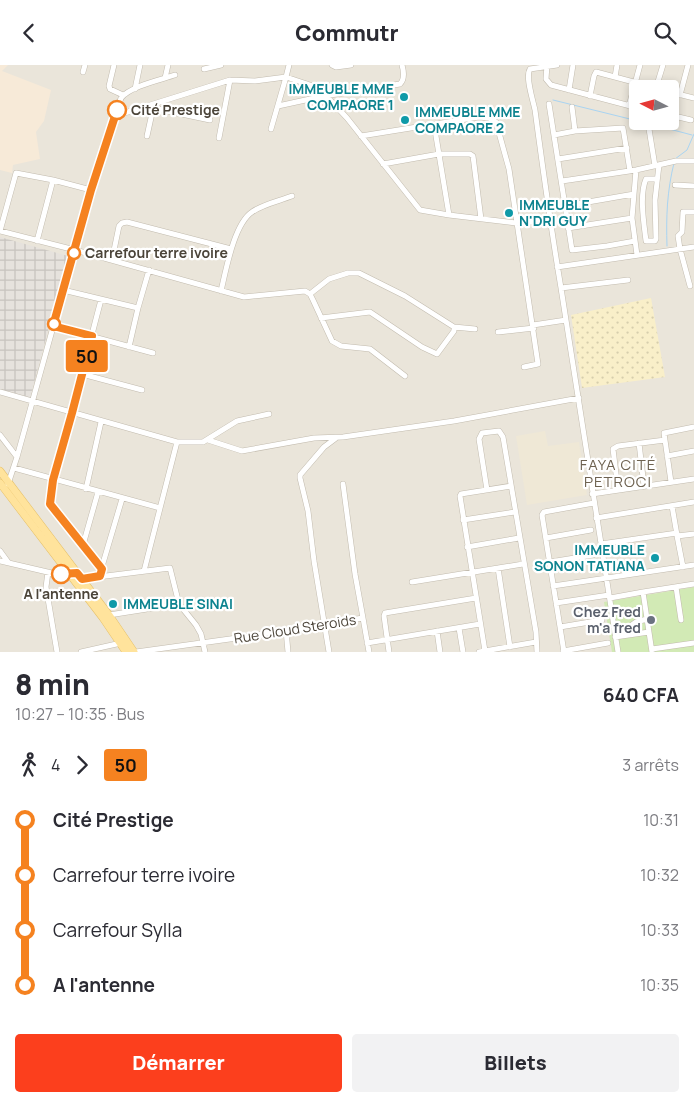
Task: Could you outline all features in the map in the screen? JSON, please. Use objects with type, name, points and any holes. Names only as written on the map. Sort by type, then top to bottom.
[{"type":"main road","points":[[0,471],[135,652]]},
{"type":"main road","points":[[0,483],[126,652]]},
{"type":"street","points":[[83,72],[85,65]]},
{"type":"street","points":[[114,65],[110,89],[123,95]]},
{"type":"street","points":[[136,89],[140,65]]},
{"type":"street","points":[[165,78],[168,65]]},
{"type":"street","points":[[204,69],[221,65]]},
{"type":"street","points":[[272,129],[289,65]]},
{"type":"street","points":[[332,65],[336,67],[351,65]]},
{"type":"street","points":[[278,106],[324,96],[400,84],[404,75],[402,65]]},
{"type":"street","points":[[556,65],[530,69],[528,75],[549,221],[579,398],[592,494],[618,652]]},
{"type":"street","points":[[569,90],[573,65]]},
{"type":"street","points":[[615,77],[617,65]]},
{"type":"street","points":[[636,80],[640,65]]},
{"type":"street","points":[[660,80],[663,65]]},
{"type":"street","points":[[688,65],[680,95],[694,98]]},
{"type":"street","points":[[547,66],[547,82],[551,85],[629,106]]},
{"type":"street","points":[[590,96],[596,73],[629,80]]},
{"type":"street","points":[[6,491],[91,190],[123,95],[175,75]]},
{"type":"street","points":[[116,116],[153,106],[230,80],[255,81],[286,77],[313,86],[337,107],[420,210],[516,223],[549,221]]},
{"type":"street","points":[[219,138],[230,80]]},
{"type":"street","points":[[549,104],[572,248],[574,250],[635,241]]},
{"type":"street","points":[[153,106],[210,120]]},
{"type":"street","points":[[147,136],[153,106]]},
{"type":"street","points":[[572,107],[575,131]]},
{"type":"street","points":[[361,136],[485,117],[496,122],[509,169],[516,223],[534,326],[538,364],[524,367]]},
{"type":"street","points":[[679,117],[691,120]]},
{"type":"street","points":[[434,124],[449,215]]},
{"type":"street","points":[[554,135],[575,131],[622,127],[633,170],[632,218],[638,255]]},
{"type":"street","points":[[649,130],[657,165],[657,179],[655,200],[656,239],[655,241],[647,242],[643,208],[644,183],[646,179],[657,179]]},
{"type":"street","points":[[558,159],[627,148]]},
{"type":"street","points":[[383,164],[439,154],[468,153],[472,156],[481,219]]},
{"type":"street","points":[[562,181],[676,161],[694,161]]},
{"type":"street","points":[[91,190],[16,173],[0,231],[244,297],[299,290],[305,291],[310,295],[332,341],[336,344],[370,349],[405,376]]},
{"type":"street","points":[[37,241],[53,180]]},
{"type":"street","points":[[675,185],[694,186]]},
{"type":"street","points":[[565,206],[634,194]]},
{"type":"street","points":[[221,291],[231,249],[249,214],[292,196]]},
{"type":"street","points":[[690,286],[678,236],[682,232],[683,212],[694,212]]},
{"type":"street","points":[[568,228],[632,218]]},
{"type":"street","points":[[112,260],[119,226],[127,222],[231,249]]},
{"type":"street","points":[[557,267],[694,247]]},
{"type":"street","points":[[129,347],[149,270]]},
{"type":"street","points":[[310,295],[330,279],[348,273],[359,273],[405,296],[454,327],[475,329]]},
{"type":"street","points":[[561,288],[628,280]]},
{"type":"street","points":[[63,290],[138,308]]},
{"type":"street","points":[[101,300],[53,480],[50,504],[102,569]]},
{"type":"street","points":[[321,318],[370,312],[422,347],[436,354],[454,331],[454,327]]},
{"type":"street","points":[[498,332],[566,320]]},
{"type":"street","points":[[53,326],[153,353]]},
{"type":"street","points":[[82,374],[142,390]]},
{"type":"street","points":[[0,392],[177,442],[203,442],[237,421],[269,414]]},
{"type":"street","points":[[208,440],[242,451],[314,438],[336,438],[454,421],[579,398]]},
{"type":"street","points":[[86,489],[101,422]]},
{"type":"street","points":[[671,482],[665,433],[694,427]]},
{"type":"street","points":[[487,490],[479,439],[482,433],[499,431],[501,433],[511,486],[537,652]]},
{"type":"street","points":[[0,435],[17,457]]},
{"type":"street","points":[[329,652],[308,511],[300,475],[324,447],[336,438]]},
{"type":"street","points":[[618,490],[612,449],[618,446],[665,440]]},
{"type":"street","points":[[144,571],[177,442]]},
{"type":"street","points":[[639,443],[644,486]]},
{"type":"street","points":[[667,456],[694,452]]},
{"type":"street","points":[[14,468],[160,509]]},
{"type":"street","points":[[592,494],[694,479]]},
{"type":"street","points":[[343,485],[354,574],[363,618]]},
{"type":"street","points":[[511,486],[461,494],[459,498],[480,624],[482,652],[536,642]]},
{"type":"street","points":[[82,545],[98,492]]},
{"type":"street","points":[[100,576],[122,499]]},
{"type":"street","points":[[594,503],[543,513],[564,651],[608,643]]},
{"type":"street","points":[[596,518],[694,503]]},
{"type":"street","points":[[672,506],[683,567]]},
{"type":"street","points":[[463,520],[515,512]]},
{"type":"street","points":[[546,538],[590,530]]},
{"type":"street","points":[[601,543],[694,534]]},
{"type":"street","points":[[467,547],[519,538]]},
{"type":"street","points":[[0,551],[8,562]]},
{"type":"street","points":[[550,562],[593,555]]},
{"type":"street","points":[[0,561],[80,576],[100,576],[170,568],[180,603],[196,625],[205,652]]},
{"type":"street","points":[[412,582],[523,564]]},
{"type":"street","points":[[553,586],[694,565]]},
{"type":"street","points":[[498,568],[510,647]]},
{"type":"street","points":[[48,571],[46,587],[57,652]]},
{"type":"street","points":[[556,603],[694,584]]},
{"type":"street","points":[[676,587],[681,620]]},
{"type":"street","points":[[643,592],[652,651],[694,643]]},
{"type":"street","points":[[389,652],[385,613],[476,598]]},
{"type":"street","points":[[109,615],[180,603]]},
{"type":"street","name":"Rue Cloud Steroids","points":[[135,652],[166,650],[363,618],[369,652]]},
{"type":"street","points":[[625,635],[626,629],[636,622],[647,619]]},
{"type":"street","points":[[560,627],[602,620]]},
{"type":"street","points":[[367,643],[480,624]]},
{"type":"street","points":[[459,628],[463,652]]},
{"type":"street","points":[[286,630],[288,652]]},
{"type":"street","points":[[437,631],[440,652]]},
{"type":"street","points":[[615,637],[649,632]]},
{"type":"street","points":[[81,652],[121,643]]},
{"type":"shaded area","points":[[0,65],[694,65],[694,652],[0,652]]},
{"type":"shaded area","points":[[0,65],[8,65],[2,71],[51,90],[44,121],[36,132],[40,159],[13,165],[12,173],[0,170]]},
{"type":"shaded area","points":[[0,237],[68,256],[30,398],[0,390]]},
{"type":"shaded area","points":[[545,431],[548,446],[579,442],[587,495],[527,505],[516,436]]},
{"type":"green space","points":[[694,587],[694,652],[612,652],[604,602]]},
{"type":"sand","points":[[651,298],[665,377],[582,388],[571,315]]},
{"type":"waterway","points":[[553,100],[629,119]]},
{"type":"waterway","points":[[673,130],[692,135]]},
{"type":"waterway","points":[[675,159],[687,150],[694,134]]},
{"type":"waterway","points":[[667,246],[668,204],[674,163]]},
{"type":"bus line","name":"50","points":[[61,574],[77,573],[82,579],[100,576],[102,569],[50,504],[53,480],[92,336],[53,326],[91,190],[117,110]]},
{"type":"place","name":"IMMEUBLE MME COMPAORE 1","points":[[404,97]]},
{"type":"place","name":"Cité Prestige","points":[[117,110]]},
{"type":"place","name":"IMMEUBLE MME COMPAORE 2","points":[[405,120]]},
{"type":"place","name":"IMMEUBLE N'DRI GUY","points":[[509,213]]},
{"type":"place","name":"Carrefour terre ivoire","points":[[74,253]]},
{"type":"place","name":"IMMEUBLE SONON TATIANA","points":[[655,558]]},
{"type":"place","name":"A l'antenne","points":[[61,574]]},
{"type":"place","name":"IMMEUBLE SINAI","points":[[113,604]]},
{"type":"place","name":"Chez Fred m'a fred","points":[[651,620]]},
{"type":"district","name":"FAYA CITÉ PETROCI","points":[[618,474]]}]
